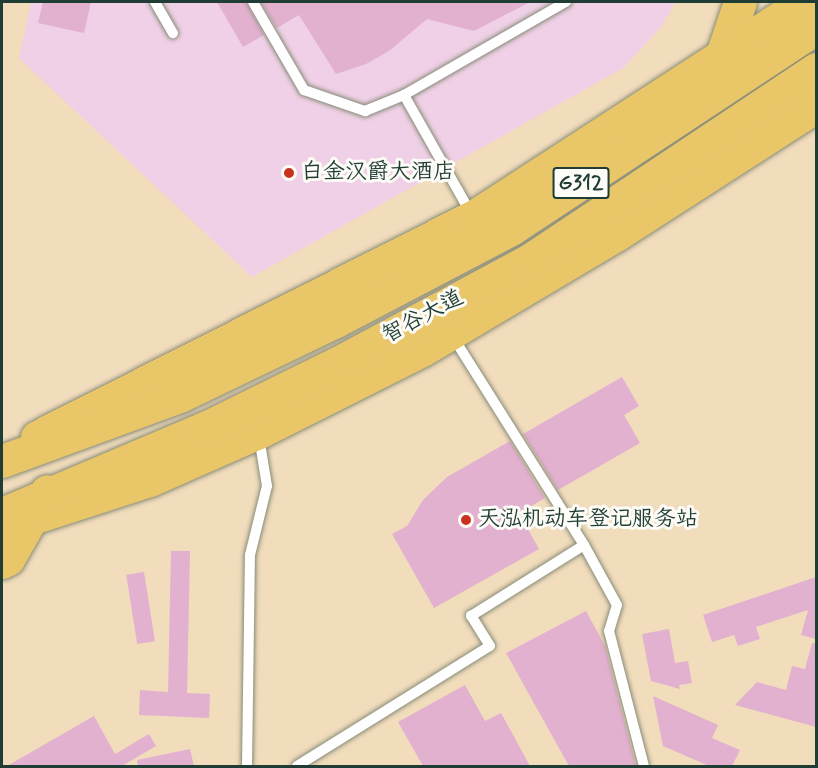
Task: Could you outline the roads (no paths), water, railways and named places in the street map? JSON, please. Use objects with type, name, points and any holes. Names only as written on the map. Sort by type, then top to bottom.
[{"type":"main road","points":[[721,58],[740,2]]},
{"type":"main road","points":[[2,456],[473,217],[804,2]]},
{"type":"main road","name":"智谷大道","points":[[2,461],[180,396],[336,321],[511,229],[816,28]]},
{"type":"main road","name":"智谷大道","points":[[21,511],[205,428],[347,358],[528,261],[816,69]]},
{"type":"main road","points":[[2,562],[8,559],[21,511],[150,480],[259,432],[450,333],[616,235],[816,106]]},
{"type":"lane","points":[[155,2],[173,33]]},
{"type":"lane","points":[[253,2],[304,90],[365,111],[404,95],[566,2]]},
{"type":"lane","points":[[404,95],[473,217]]},
{"type":"lane","points":[[450,333],[584,545],[617,605],[609,631],[644,766]]},
{"type":"lane","points":[[247,766],[250,555],[267,486],[259,432]]},
{"type":"lane","points":[[297,766],[490,646],[471,615],[584,545]]},
{"type":"place","name":"白金汉爵大酒店","points":[[289,173]]},
{"type":"place","name":"天泓机动车登记服务站","points":[[466,520]]}]
